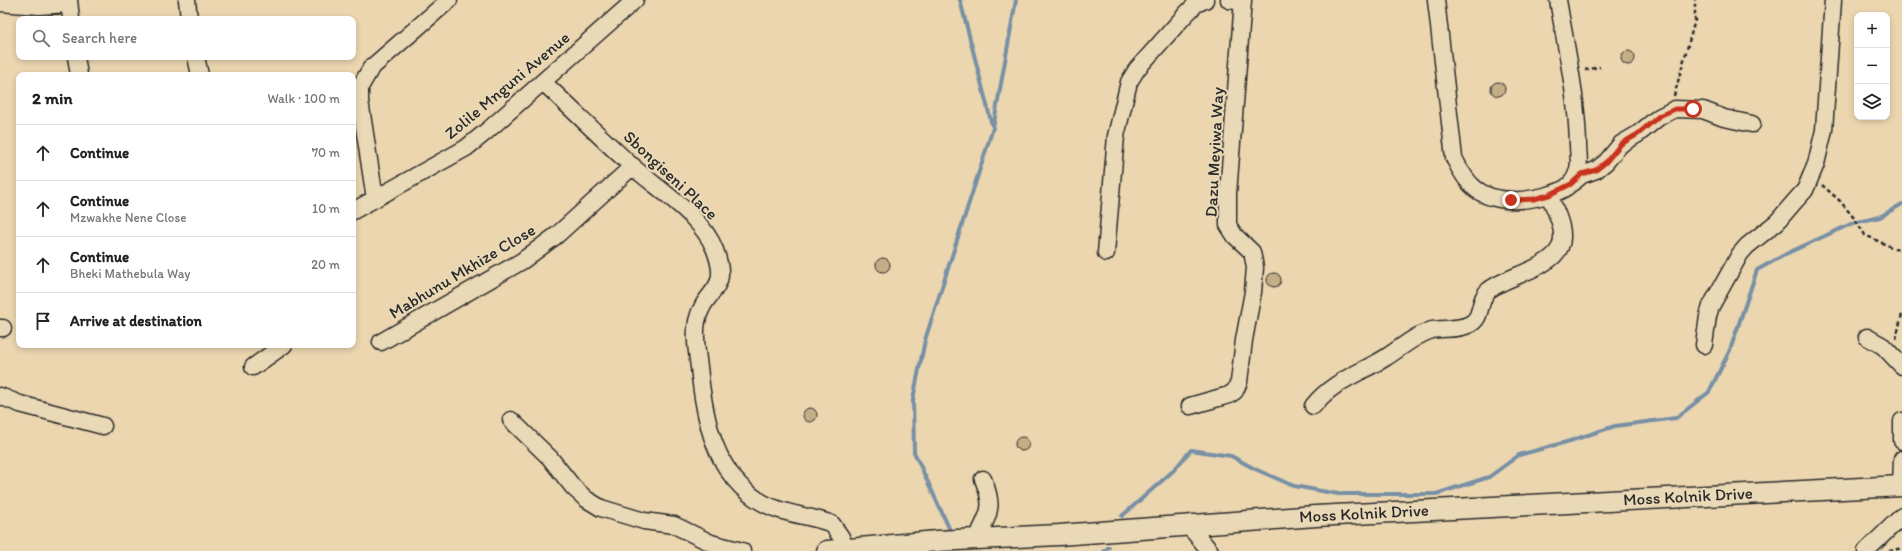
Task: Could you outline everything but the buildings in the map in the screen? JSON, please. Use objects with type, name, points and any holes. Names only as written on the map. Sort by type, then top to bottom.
[{"type":"main road","name":"Moss Kolnik Drive","points":[[840,551],[1316,516],[1565,502],[1902,486]]},
{"type":"street","points":[[187,0],[189,16]]},
{"type":"street","points":[[375,199],[360,101],[360,87],[371,68],[448,0]]},
{"type":"street","name":"Zolile Mnguni Avenue","points":[[356,209],[466,148],[635,0]]},
{"type":"street","points":[[1106,254],[1116,136],[1129,82],[1138,69],[1187,13],[1196,4],[1205,0]]},
{"type":"street","points":[[1436,0],[1454,158],[1463,176],[1471,186],[1490,198],[1511,200],[1534,199],[1549,195],[1571,184],[1582,174],[1596,170],[1606,162],[1621,144],[1638,134],[1659,116],[1675,109],[1703,110],[1724,118],[1752,124]]},
{"type":"street","points":[[1558,0],[1578,126],[1578,169],[1571,184]]},
{"type":"street","points":[[1704,345],[1711,306],[1740,254],[1747,246],[1777,222],[1805,190],[1812,176],[1822,145],[1824,130],[1833,0]]},
{"type":"street","name":"Dazu Meyiwa Way","points":[[1190,406],[1229,395],[1237,387],[1253,292],[1255,267],[1252,252],[1235,236],[1228,225],[1228,194],[1238,1]]},
{"type":"street","points":[[0,3],[70,8]]},
{"type":"street","points":[[76,60],[78,72]]},
{"type":"street","points":[[197,60],[199,72]]},
{"type":"street","name":"Sbongiseni Place","points":[[542,82],[633,166],[698,222],[708,235],[721,269],[720,281],[702,308],[697,321],[696,334],[704,411],[709,429],[722,462],[744,489],[762,503],[790,514],[832,524],[841,537],[840,551]]},
{"type":"street","name":"Mabhunu Mkhize Close","points":[[381,342],[522,261],[557,235],[633,166]]},
{"type":"street","points":[[1313,406],[1322,395],[1335,385],[1352,374],[1384,358],[1420,335],[1433,330],[1469,325],[1477,320],[1482,302],[1489,290],[1542,263],[1554,255],[1560,248],[1562,232],[1549,195]]},
{"type":"street","points":[[1867,337],[1883,346],[1902,366]]},
{"type":"street","points":[[253,367],[280,348]]},
{"type":"street","points":[[0,396],[20,404],[103,426]]},
{"type":"street","points":[[511,420],[550,458],[573,488],[600,508],[644,521],[674,525],[711,543],[742,551]]},
{"type":"street","points":[[1902,421],[1902,441]]},
{"type":"street","points":[[1902,459],[1902,486]]},
{"type":"street","points":[[976,540],[987,516],[991,502],[983,479]]},
{"type":"street","points":[[1866,551],[1902,516]]},
{"type":"street","points":[[1188,525],[1210,551]]},
{"type":"path","points":[[1670,111],[1695,20],[1695,0]]},
{"type":"path","points":[[1812,176],[1840,201],[1860,226],[1865,235],[1902,252]]},
{"type":"path","points":[[1889,551],[1902,548]]},
{"type":"waterway","points":[[960,0],[992,125]]},
{"type":"waterway","points":[[949,528],[914,452],[913,399],[925,340],[993,128],[1016,0]]},
{"type":"waterway","points":[[1122,516],[1173,471],[1191,450],[1231,456],[1255,469],[1294,486],[1338,494],[1436,494],[1489,477],[1519,455],[1570,441],[1615,426],[1676,418],[1709,392],[1730,350],[1757,270],[1790,252],[1853,223],[1880,217],[1902,204]]},
{"type":"waterway","points":[[1104,551],[1109,547]]},
{"type":"route","points":[[1511,200],[1534,199],[1549,195],[1571,184],[1582,174],[1596,170],[1606,162],[1621,144],[1638,134],[1659,116],[1675,109],[1693,109]]}]
